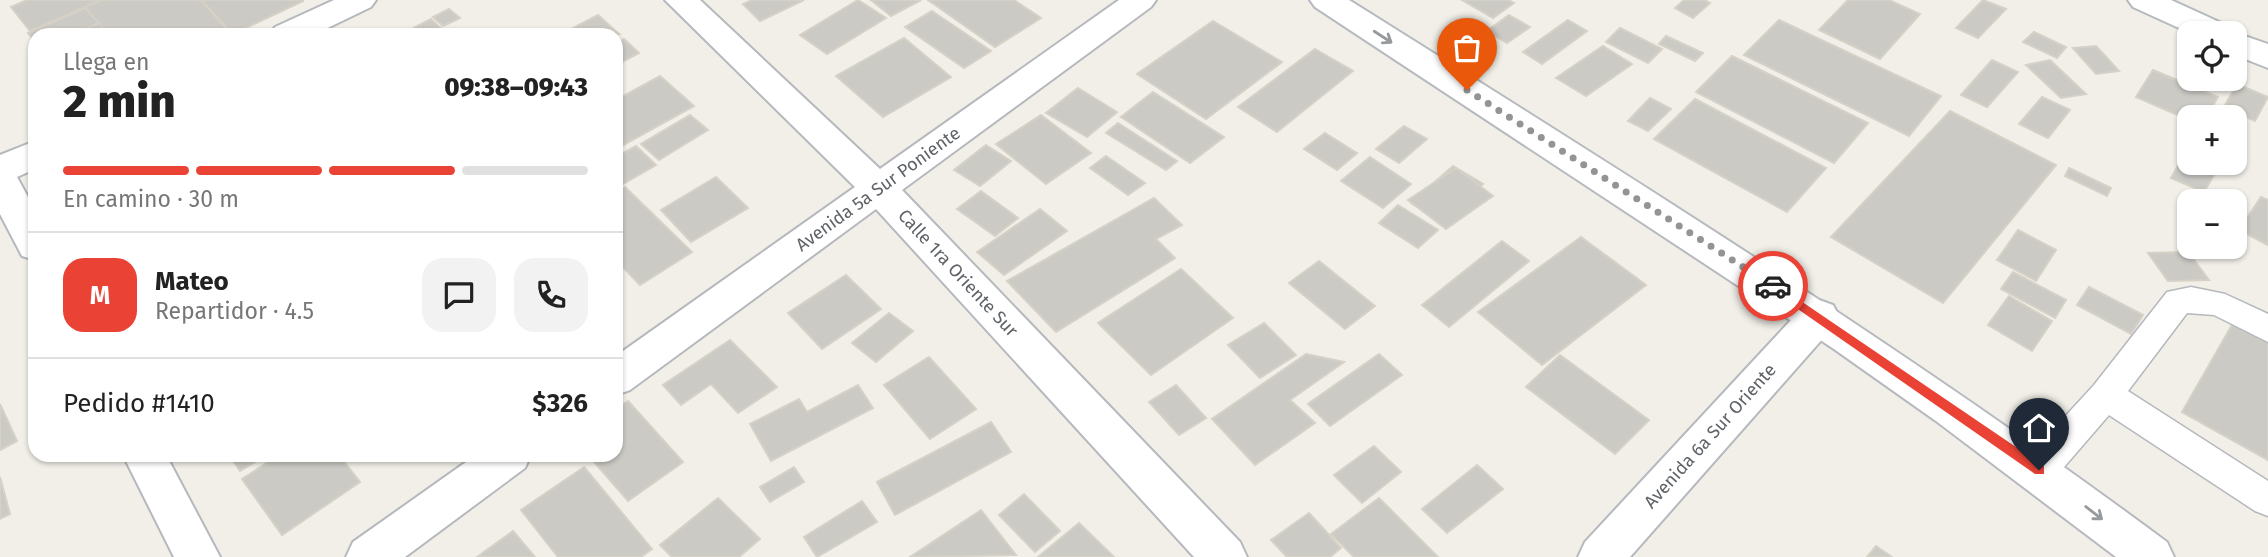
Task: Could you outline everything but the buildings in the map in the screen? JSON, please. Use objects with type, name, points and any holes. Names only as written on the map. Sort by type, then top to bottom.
[{"type":"street","points":[[301,28],[360,0]]},
{"type":"street","name":"Calle 1ra Oriente Sur","points":[[681,0],[878,188],[1224,557]]},
{"type":"street","name":"Avenida 5a Sur Poniente","points":[[623,373],[1139,0]]},
{"type":"street","points":[[1326,0],[1819,316],[2039,470],[2151,557]]},
{"type":"street","points":[[2144,0],[2190,21]]},
{"type":"street","points":[[2247,47],[2268,57]]},
{"type":"street","points":[[0,170],[28,157]]},
{"type":"street","points":[[0,178],[28,232]]},
{"type":"street","name":"Avenida 6a Sur Oriente","points":[[1601,557],[1819,316]]},
{"type":"street","points":[[148,462],[197,557]]},
{"type":"street","points":[[369,557],[500,462]]},
{"type":"lane","points":[[2039,470],[2106,395],[2178,301],[2195,298],[2216,300],[2268,329]]},
{"type":"lane","points":[[2106,395],[2268,500]]},
{"type":"way so far","points":[[1467,90],[1773,286]]},
{"type":"route","points":[[1773,286],[2039,470]]}]
